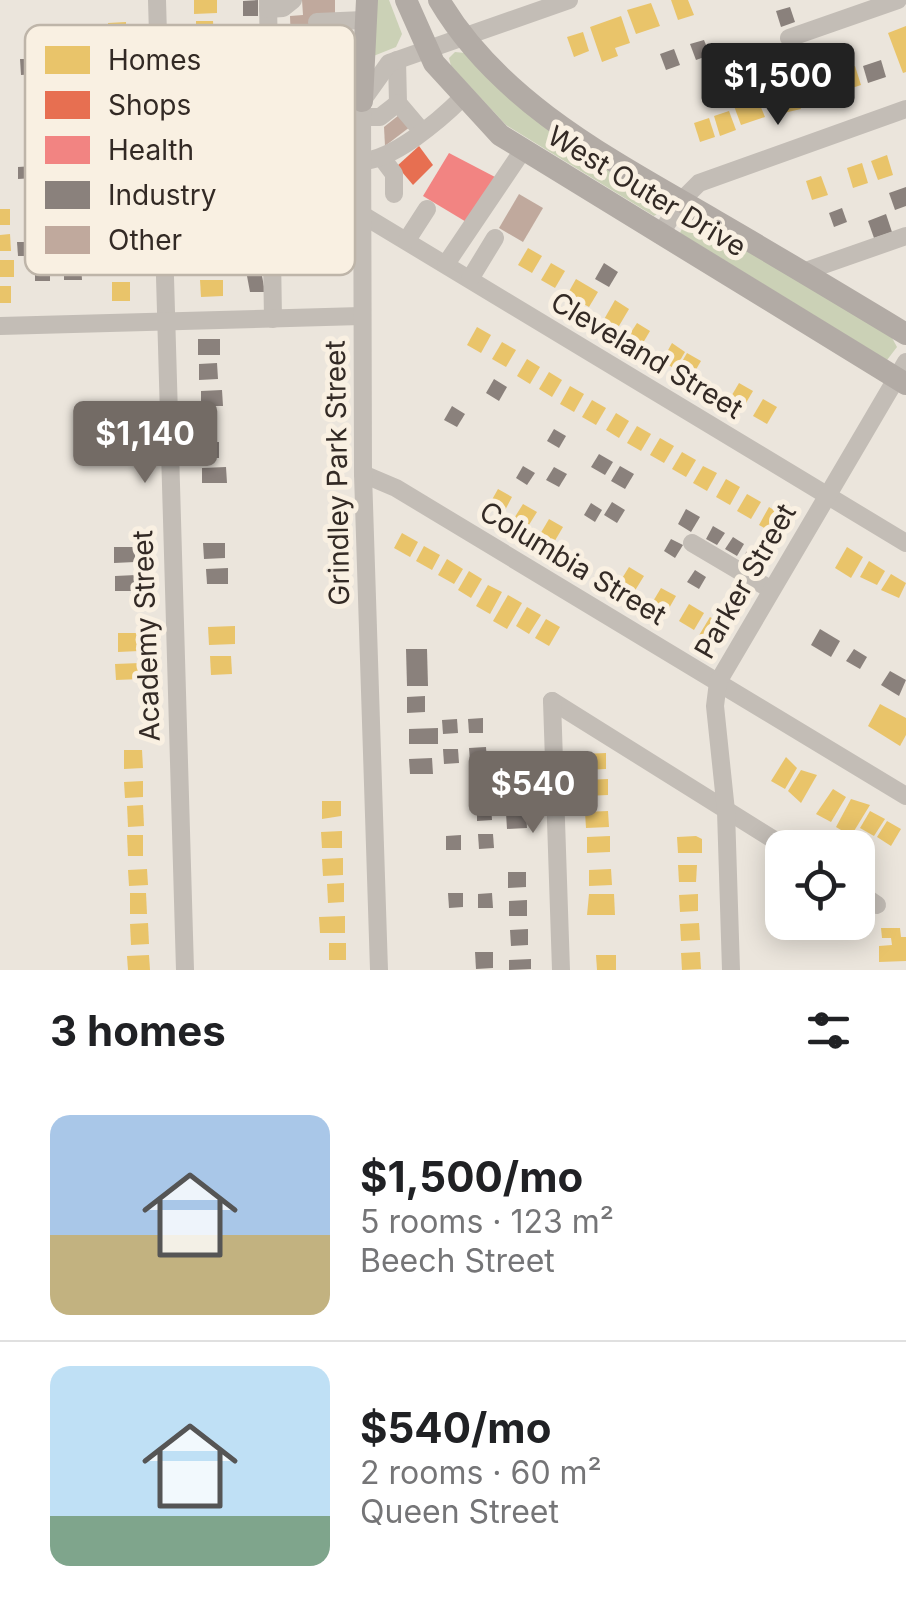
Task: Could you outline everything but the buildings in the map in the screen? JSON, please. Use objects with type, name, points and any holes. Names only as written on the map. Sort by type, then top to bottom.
[{"type":"main road","name":"West Outer Drive","points":[[406,0],[425,49],[462,98],[522,150],[902,375]]},
{"type":"main road","name":"West Outer Drive","points":[[439,0],[464,36],[528,102],[682,201],[906,334]]},
{"type":"main road","points":[[365,10],[366,114]]},
{"type":"street","name":"Academy Street","points":[[157,0],[158,25]]},
{"type":"street","points":[[268,4],[283,8],[293,0]]},
{"type":"street","points":[[366,114],[377,76],[396,60],[569,0]]},
{"type":"street","points":[[789,38],[898,0]]},
{"type":"street","points":[[318,22],[365,10]]},
{"type":"street","points":[[396,60],[398,102],[420,130]]},
{"type":"street","points":[[361,161],[382,158],[420,130],[433,126],[462,98]]},
{"type":"street","points":[[355,116],[398,102]]},
{"type":"street","points":[[660,235],[682,201],[715,175],[906,109]]},
{"type":"street","points":[[366,114],[402,143]]},
{"type":"street","name":"Grindley Park Street","points":[[366,114],[361,161],[361,316],[379,970]]},
{"type":"street","points":[[446,264],[522,150]]},
{"type":"street","points":[[382,158],[394,174],[394,194]]},
{"type":"street","points":[[407,240],[427,209]]},
{"type":"street","name":"Cleveland Street","points":[[360,214],[906,544]]},
{"type":"street","points":[[803,272],[906,236]]},
{"type":"street","points":[[470,279],[495,238]]},
{"type":"street","name":"Academy Street","points":[[163,275],[185,970]]},
{"type":"street","points":[[272,275],[273,319]]},
{"type":"street","points":[[0,326],[361,316]]},
{"type":"street","name":"Parker Street","points":[[731,970],[726,811],[715,706],[718,682],[770,589],[902,375]]},
{"type":"street","name":"Columbia Street","points":[[364,474],[396,488],[906,796]]},
{"type":"street","points":[[692,543],[770,589]]},
{"type":"street","points":[[561,970],[552,702],[765,835]]},
{"type":"green space","points":[[372,0],[389,0],[402,34],[396,47],[371,57]]},
{"type":"green space","points":[[455,52],[465,53],[661,198],[660,212],[654,216],[506,125],[451,66],[449,58]]},
{"type":"green space","points":[[697,218],[891,336],[897,347],[887,360],[680,233],[686,220]]}]
